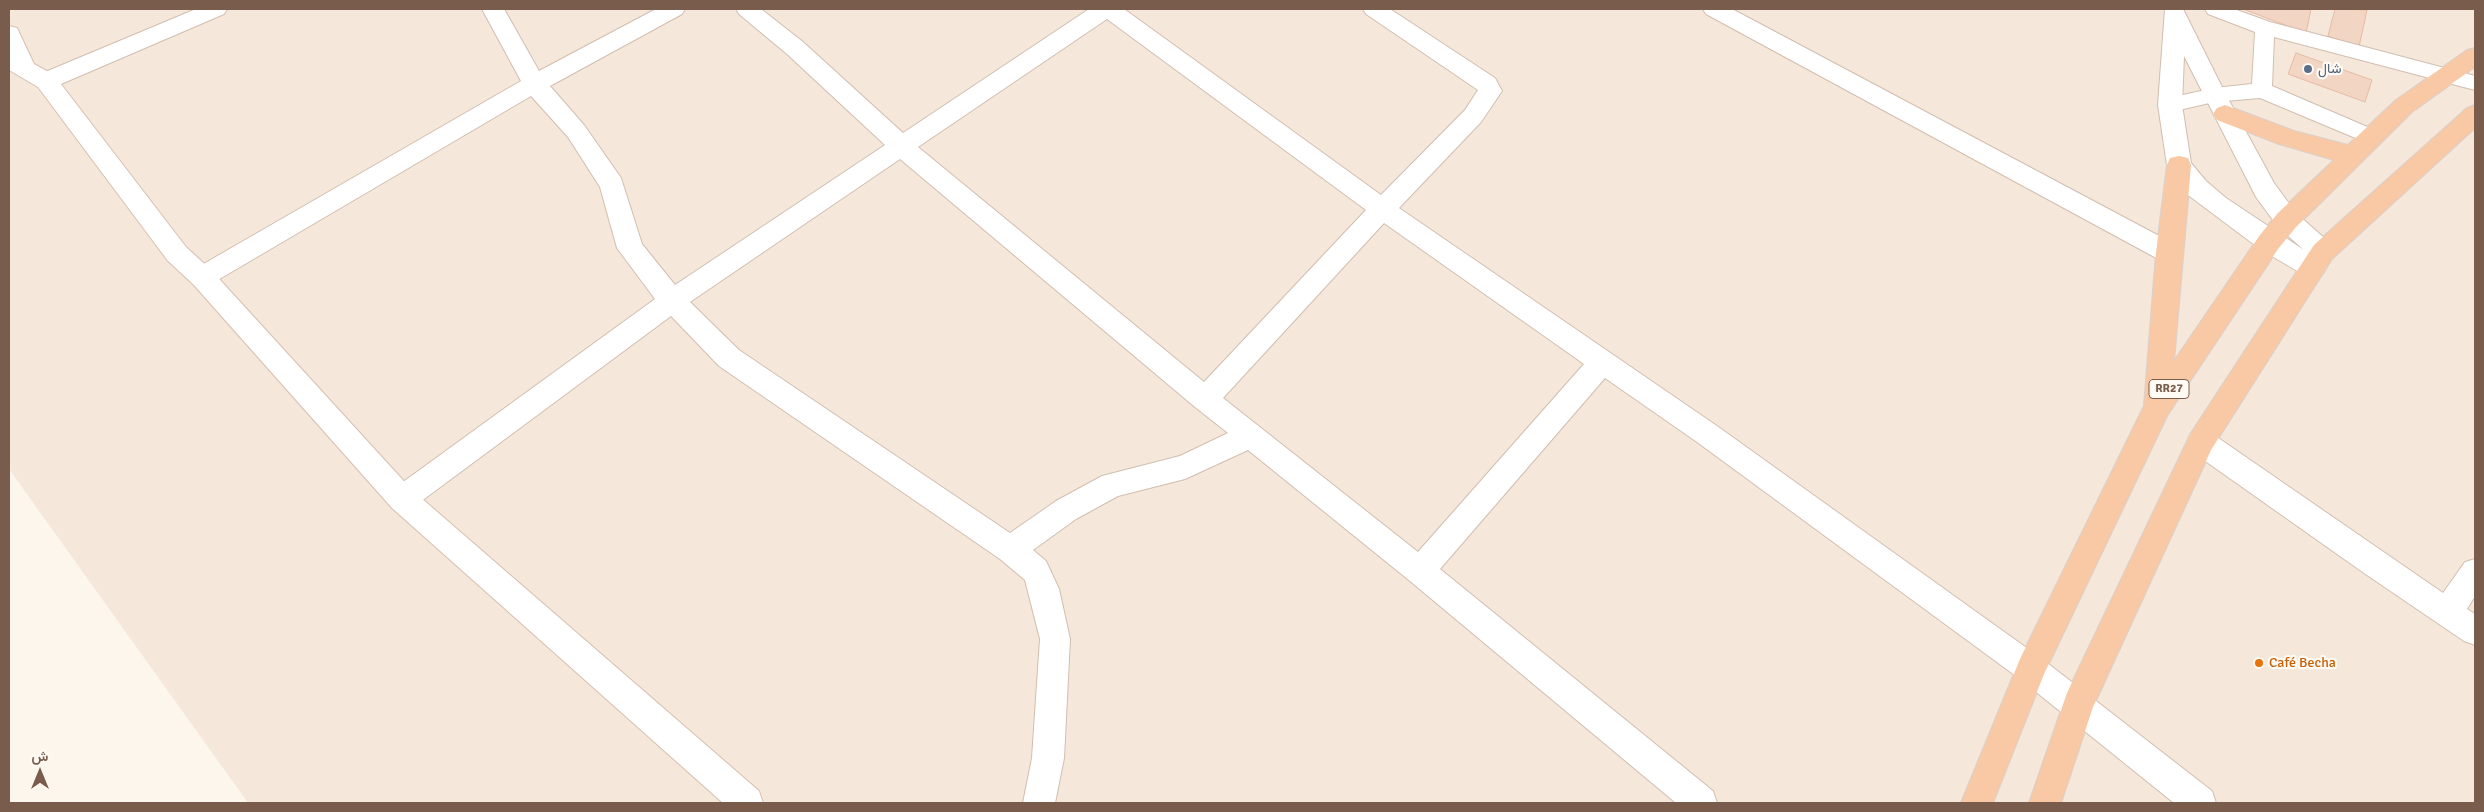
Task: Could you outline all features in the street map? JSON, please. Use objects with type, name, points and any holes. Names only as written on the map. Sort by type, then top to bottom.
[{"type":"highway","name":"RR27","points":[[1977,803],[2031,669],[2157,408],[2269,242],[2287,220],[2404,106],[2475,56]]},
{"type":"highway","points":[[2220,105],[2288,138],[2363,147]]},
{"type":"highway","points":[[2044,803],[2078,704],[2201,442],[2318,260],[2475,114]]},
{"type":"highway","points":[[2157,408],[2169,253],[2179,165]]},
{"type":"street","points":[[26,70],[216,9]]},
{"type":"street","points":[[493,9],[534,84],[576,131],[612,185],[630,248],[672,301],[729,358],[1010,550],[1036,571],[1044,588],[1055,639],[1048,758],[1039,803]]},
{"type":"street","points":[[202,277],[534,84],[674,9]]},
{"type":"street","points":[[747,9],[795,48],[902,147],[1250,436],[1420,571],[1701,803]]},
{"type":"street","points":[[402,499],[672,301],[1105,9]]},
{"type":"street","points":[[1109,9],[1382,209],[1603,361],[2031,669],[2078,704],[2200,803]]},
{"type":"street","points":[[1205,399],[1382,209],[1473,116],[1490,91],[1487,84],[1374,9]]},
{"type":"street","points":[[1714,9],[2169,253]]},
{"type":"street","points":[[2174,10],[2170,105],[2179,165],[2197,188],[2269,242],[2318,260]]},
{"type":"street","points":[[2174,10],[2220,105],[2265,190],[2318,260]]},
{"type":"street","points":[[9,34],[26,70],[178,254],[202,277],[331,418],[402,499],[746,803]]},
{"type":"street","points":[[1420,571],[1603,361]]},
{"type":"street","points":[[1010,550],[1066,510],[1112,485],[1185,467],[1250,436]]},
{"type":"street","points":[[2201,442],[2374,564],[2475,631]]},
{"type":"street","points":[[2447,612],[2475,572]]},
{"type":"lane","points":[[2216,9],[2265,28],[2475,83]]},
{"type":"lane","points":[[2262,90],[2265,28]]},
{"type":"lane","points":[[2170,105],[2220,105],[2262,90],[2363,147]]},
{"type":"shaded area","points":[[9,9],[2475,9],[2475,803],[248,803],[9,469]]},
{"type":"building","points":[[2243,9],[2311,9],[2306,33]]},
{"type":"building","points":[[2335,9],[2367,10],[2359,47],[2328,36]]},
{"type":"building","points":[[2296,53],[2372,80],[2365,102],[2288,74]]},
{"type":"place","name":"شال","points":[[2308,69]]},
{"type":"place","name":"Café Becha","points":[[2259,663]]}]
